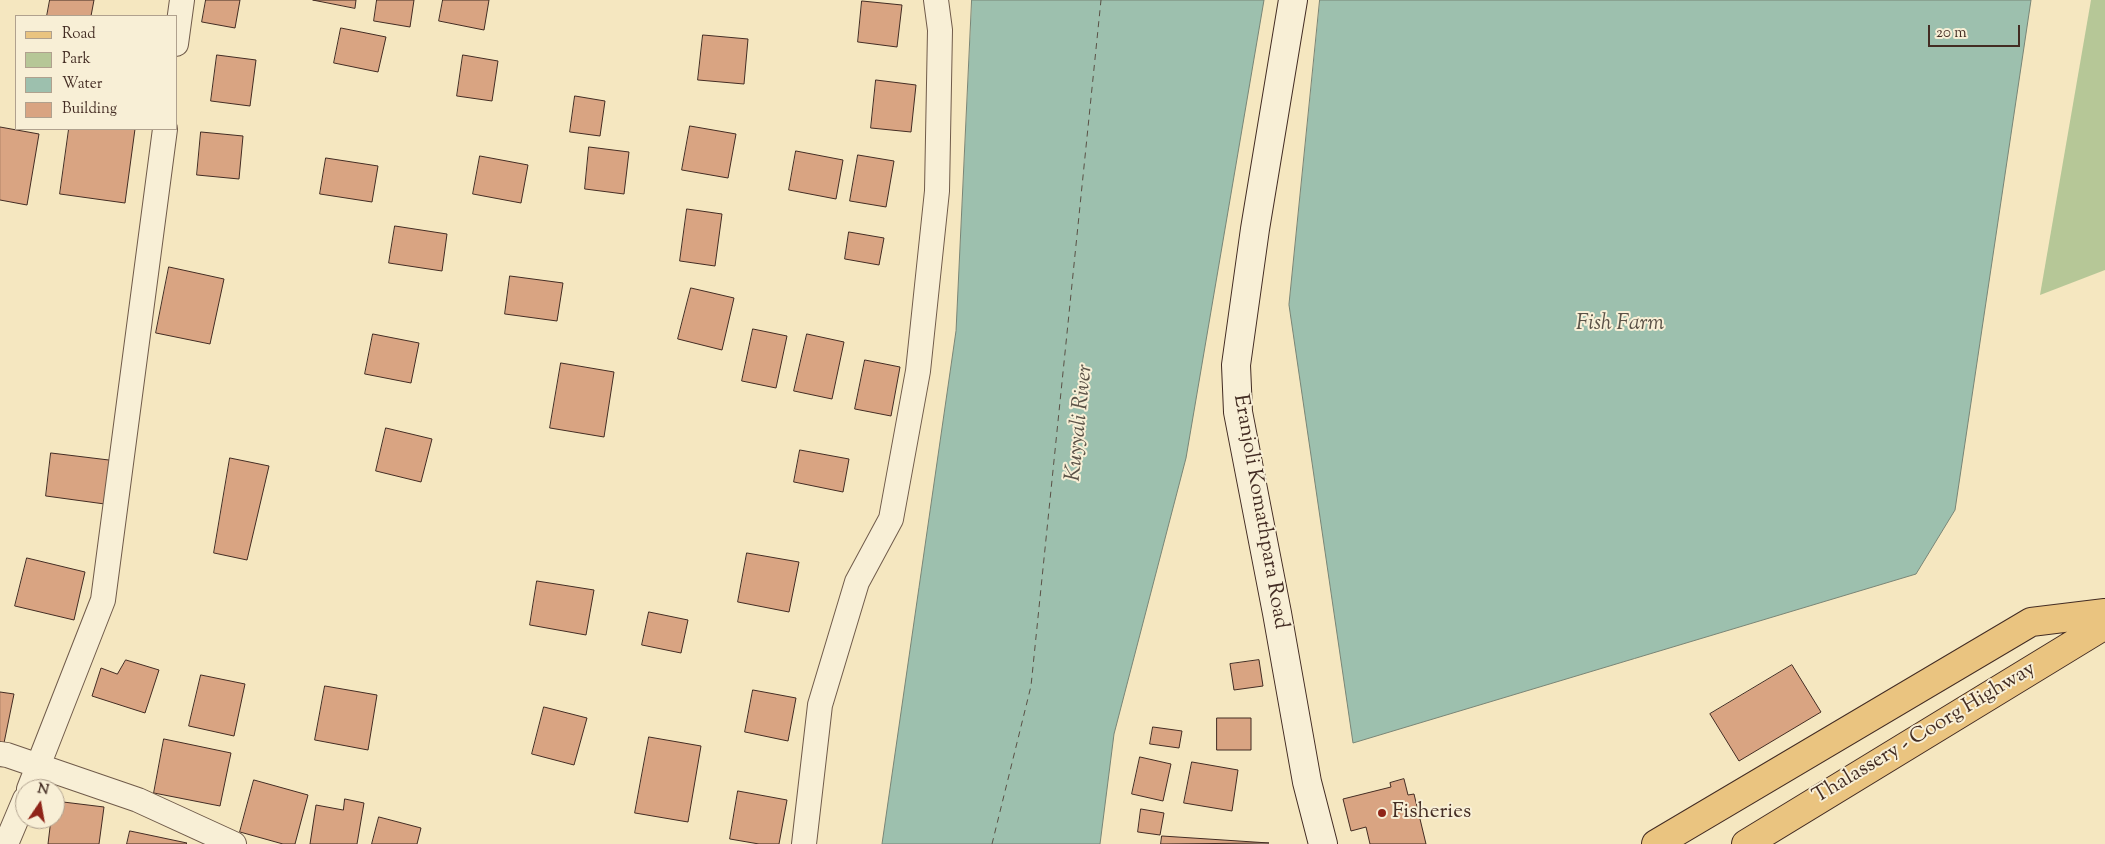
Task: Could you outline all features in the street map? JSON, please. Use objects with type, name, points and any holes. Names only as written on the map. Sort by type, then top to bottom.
[{"type":"main road","name":"Eranjoli Komathpara Road","points":[[1294,0],[1253,239],[1236,365],[1238,412],[1307,782],[1324,844]]},
{"type":"main road","points":[[1656,844],[2031,622],[2105,613]]},
{"type":"main road","name":"Thalassery - Coorg Highway","points":[[1746,844],[2105,625]]},
{"type":"street","points":[[178,29],[182,0]]},
{"type":"street","points":[[804,844],[820,705],[857,582],[891,519],[918,371],[938,191],[940,30],[936,0]]},
{"type":"street","points":[[33,779],[103,600],[165,130]]},
{"type":"street","points":[[0,754],[138,800],[234,844]]},
{"type":"street","points":[[6,844],[15,823]]},
{"type":"green space","points":[[2091,0],[2105,0],[2105,270],[2040,295]]},
{"type":"water","name":"Kuyyali River","points":[[972,0],[1264,0],[1186,458],[1114,734],[1100,844],[882,844],[956,331]]},
{"type":"water","name":"Fish Farm","points":[[1320,0],[2031,0],[1955,510],[1916,574],[1353,743],[1289,305]]},
{"type":"building","points":[[50,0],[94,0],[91,15],[47,15]]},
{"type":"building","points":[[206,0],[240,0],[235,28],[202,22]]},
{"type":"building","points":[[313,0],[356,0],[355,8]]},
{"type":"building","points":[[377,0],[414,0],[410,27],[374,21]]},
{"type":"building","points":[[443,0],[489,0],[484,30],[439,21]]},
{"type":"building","points":[[862,1],[902,5],[897,47],[858,42]]},
{"type":"building","points":[[341,28],[386,37],[378,72],[334,63]]},
{"type":"building","points":[[703,35],[748,39],[744,84],[698,80]]},
{"type":"building","points":[[217,55],[256,60],[250,106],[211,101]]},
{"type":"building","points":[[463,55],[498,61],[492,101],[457,96]]},
{"type":"building","points":[[876,80],[916,85],[911,132],[871,128]]},
{"type":"building","points":[[575,96],[605,101],[600,136],[570,132]]},
{"type":"building","points":[[690,126],[736,134],[728,178],[682,170]]},
{"type":"building","points":[[0,127],[39,134],[27,205],[0,200]]},
{"type":"building","points":[[69,130],[135,130],[125,203],[60,194]]},
{"type":"building","points":[[201,132],[243,136],[239,179],[197,175]]},
{"type":"building","points":[[589,147],[629,152],[624,194],[585,189]]},
{"type":"building","points":[[796,151],[843,160],[836,199],[789,190]]},
{"type":"building","points":[[858,155],[894,161],[886,207],[850,201]]},
{"type":"building","points":[[480,156],[528,165],[521,203],[473,194]]},
{"type":"building","points":[[326,158],[378,166],[372,202],[320,194]]},
{"type":"building","points":[[687,209],[722,214],[715,266],[680,261]]},
{"type":"building","points":[[395,226],[447,234],[442,271],[389,263]]},
{"type":"building","points":[[849,232],[884,238],[879,265],[845,259]]},
{"type":"building","points":[[169,267],[224,279],[210,344],[156,333]]},
{"type":"building","points":[[510,276],[563,283],[557,321],[505,314]]},
{"type":"building","points":[[691,288],[734,298],[722,350],[678,339]]},
{"type":"building","points":[[753,329],[787,336],[776,388],[742,381]]},
{"type":"building","points":[[373,334],[419,343],[411,383],[365,374]]},
{"type":"building","points":[[807,334],[844,342],[832,399],[794,391]]},
{"type":"building","points":[[865,360],[900,367],[891,416],[855,409]]},
{"type":"building","points":[[561,363],[614,372],[604,437],[550,428]]},
{"type":"building","points":[[386,428],[432,439],[421,482],[376,471]]},
{"type":"building","points":[[800,450],[849,459],[843,492],[794,482]]},
{"type":"building","points":[[51,453],[117,461],[112,505],[46,496]]},
{"type":"building","points":[[230,458],[269,466],[247,560],[214,553]]},
{"type":"building","points":[[747,553],[799,562],[789,612],[738,602]]},
{"type":"building","points":[[27,558],[85,572],[74,620],[15,606]]},
{"type":"building","points":[[537,581],[594,590],[586,635],[530,625]]},
{"type":"building","points":[[649,612],[688,620],[681,653],[642,645]]},
{"type":"building","points":[[126,660],[159,670],[145,713],[92,696],[101,668],[117,674]]},
{"type":"building","points":[[1259,660],[1263,686],[1234,690],[1230,664]]},
{"type":"building","points":[[1792,665],[1821,712],[1739,761],[1710,714]]},
{"type":"building","points":[[201,675],[245,684],[234,736],[189,726]]},
{"type":"building","points":[[325,686],[377,695],[368,750],[315,740]]},
{"type":"building","points":[[753,690],[796,698],[788,741],[745,732]]},
{"type":"building","points":[[0,692],[14,694],[4,743],[0,742]]},
{"type":"building","points":[[544,707],[587,718],[574,765],[532,754]]},
{"type":"building","points":[[1217,718],[1251,718],[1251,750],[1217,750]]},
{"type":"building","points":[[1153,727],[1182,731],[1179,748],[1150,744]]},
{"type":"building","points":[[649,737],[701,746],[688,822],[635,813]]},
{"type":"building","points":[[164,739],[231,753],[220,806],[154,793]]},
{"type":"building","points":[[1140,757],[1171,764],[1163,801],[1132,794]]},
{"type":"building","points":[[1192,762],[1238,770],[1232,811],[1184,803]]},
{"type":"building","name":"Fisheries","points":[[1404,779],[1408,795],[1414,794],[1426,844],[1370,844],[1366,827],[1351,831],[1343,799],[1391,787],[1390,783]]},
{"type":"building","points":[[254,780],[308,795],[295,844],[283,844],[240,832]]},
{"type":"building","points":[[738,791],[787,800],[779,844],[759,844],[730,839]]},
{"type":"building","points":[[345,799],[364,803],[357,844],[310,844],[316,805],[343,810]]},
{"type":"building","points":[[65,802],[104,807],[99,844],[48,844],[50,829],[65,829]]},
{"type":"building","points":[[1141,809],[1164,813],[1160,835],[1138,832]]},
{"type":"building","points":[[379,817],[421,828],[417,844],[372,844]]},
{"type":"building","points":[[130,831],[187,843],[127,844]]},
{"type":"building","points":[[1162,836],[1269,843],[1161,844]]},
{"type":"ferry route","points":[[992,844],[1031,686],[1101,0]]},
{"type":"place","name":"Fisheries","points":[[1382,813]]}]
